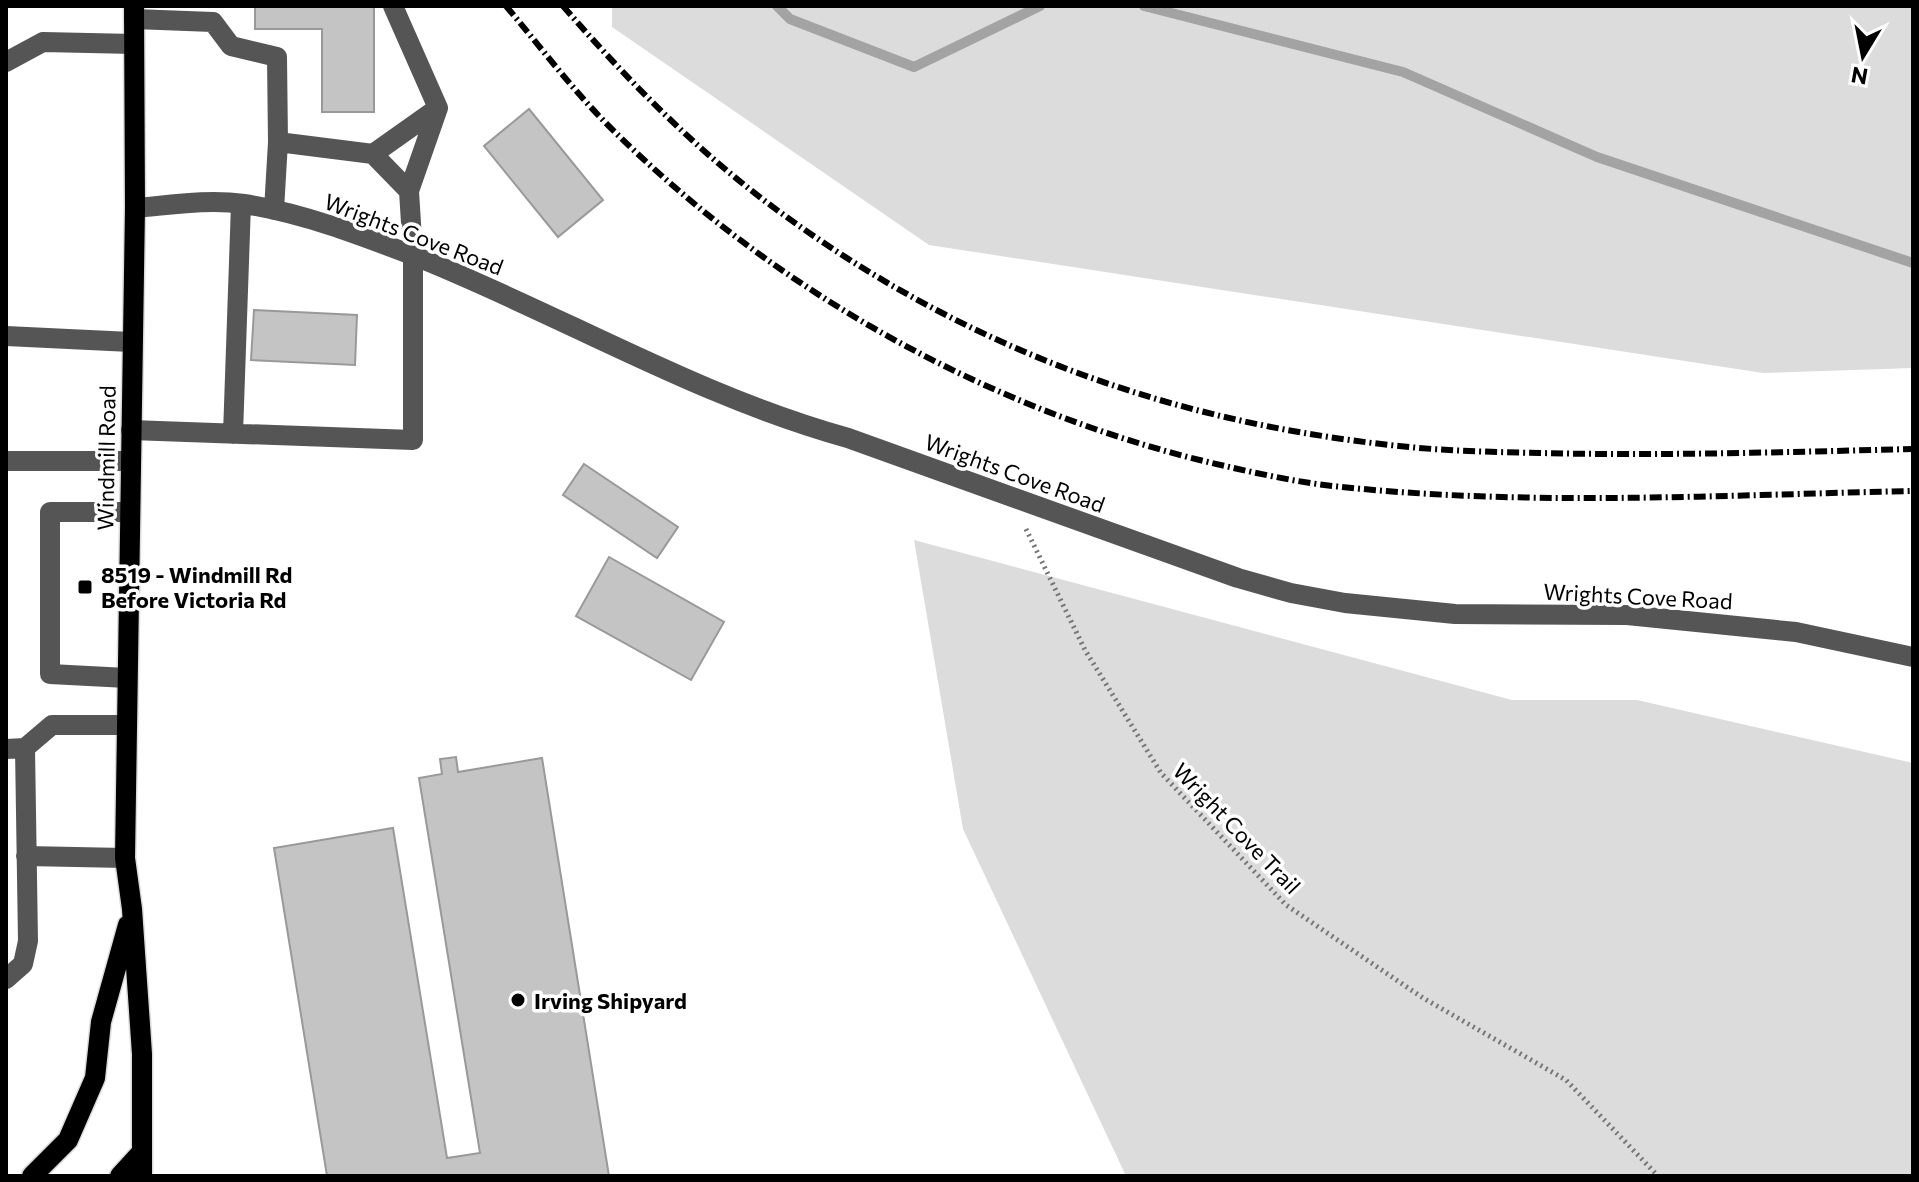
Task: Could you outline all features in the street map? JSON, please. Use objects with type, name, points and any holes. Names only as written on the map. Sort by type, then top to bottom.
[{"type":"main road","name":"Windmill Road","points":[[134,12],[135,208],[125,858],[132,909],[142,1054],[142,1176]]},
{"type":"main road","name":"Windmill Road","points":[[32,1176],[68,1140],[95,1078],[101,1022],[132,909]]},
{"type":"main road","points":[[120,1176],[141,1153]]},
{"type":"street","points":[[131,430],[413,440],[413,255],[409,191],[438,108],[393,6]]},
{"type":"street","points":[[134,12],[213,22],[231,46],[277,57],[278,142],[274,210]]},
{"type":"street","points":[[6,62],[43,42],[134,44]]},
{"type":"street","points":[[373,154],[438,108]]},
{"type":"street","points":[[278,142],[373,154],[409,191]]},
{"type":"street","name":"Wrights Cove Road","points":[[135,208],[207,202],[241,204],[330,224],[463,275],[645,360],[800,425],[848,438],[1238,578],[1291,593],[1345,603],[1455,614],[1627,615],[1796,632],[1913,657]]},
{"type":"street","points":[[233,434],[241,204]]},
{"type":"street","points":[[6,336],[131,342]]},
{"type":"street","points":[[6,461],[130,461]]},
{"type":"street","points":[[127,678],[50,674],[50,512],[130,512]]},
{"type":"street","points":[[6,979],[23,964],[28,941],[26,856],[16,748],[52,725],[126,725]]},
{"type":"street","points":[[26,856],[125,858]]},
{"type":"path","name":"Wright Cove Trail","points":[[1009,496],[1085,650],[1161,773],[1286,905],[1423,998],[1566,1080],[1658,1176]]},
{"type":"shaded area","points":[[612,6],[1913,6],[1913,368],[1763,373],[929,245],[612,27]]},
{"type":"shaded area","points":[[914,540],[1512,700],[1637,700],[1913,763],[1913,1176],[1126,1176],[963,829]]},
{"type":"building","points":[[255,6],[374,6],[374,112],[322,112],[322,29],[255,29]]},
{"type":"building","points":[[529,109],[603,200],[558,237],[484,146]]},
{"type":"building","points":[[254,310],[357,315],[355,365],[251,360]]},
{"type":"building","points":[[584,464],[678,527],[657,558],[563,495]]},
{"type":"building","points":[[609,557],[724,622],[691,680],[576,616]]},
{"type":"building","name":"Irving Shipyard","points":[[456,757],[458,772],[542,758],[609,1176],[327,1176],[274,848],[393,828],[447,1158],[480,1153],[419,778],[442,774],[440,759]]},
{"type":"waterway","points":[[777,6],[790,19],[914,67],[1040,6]]},
{"type":"waterway","points":[[1144,6],[1403,72],[1597,157],[1913,263]]},
{"type":"railway","points":[[506,6],[619,136],[683,195],[752,249],[824,298],[900,343],[978,382],[1058,416],[1141,444],[1279,478],[1405,492],[1623,498],[1913,491]]},
{"type":"railway","points":[[563,6],[682,131],[761,198],[833,249],[908,294],[984,334],[1062,367],[1142,395],[1225,417],[1311,434],[1434,449],[1633,454],[1913,449]]},
{"type":"place","name":"8519 - Windmill Rd Before Victoria Rd","points":[[85,587]]},
{"type":"place","name":"Irving Shipyard","points":[[518,1000]]}]
